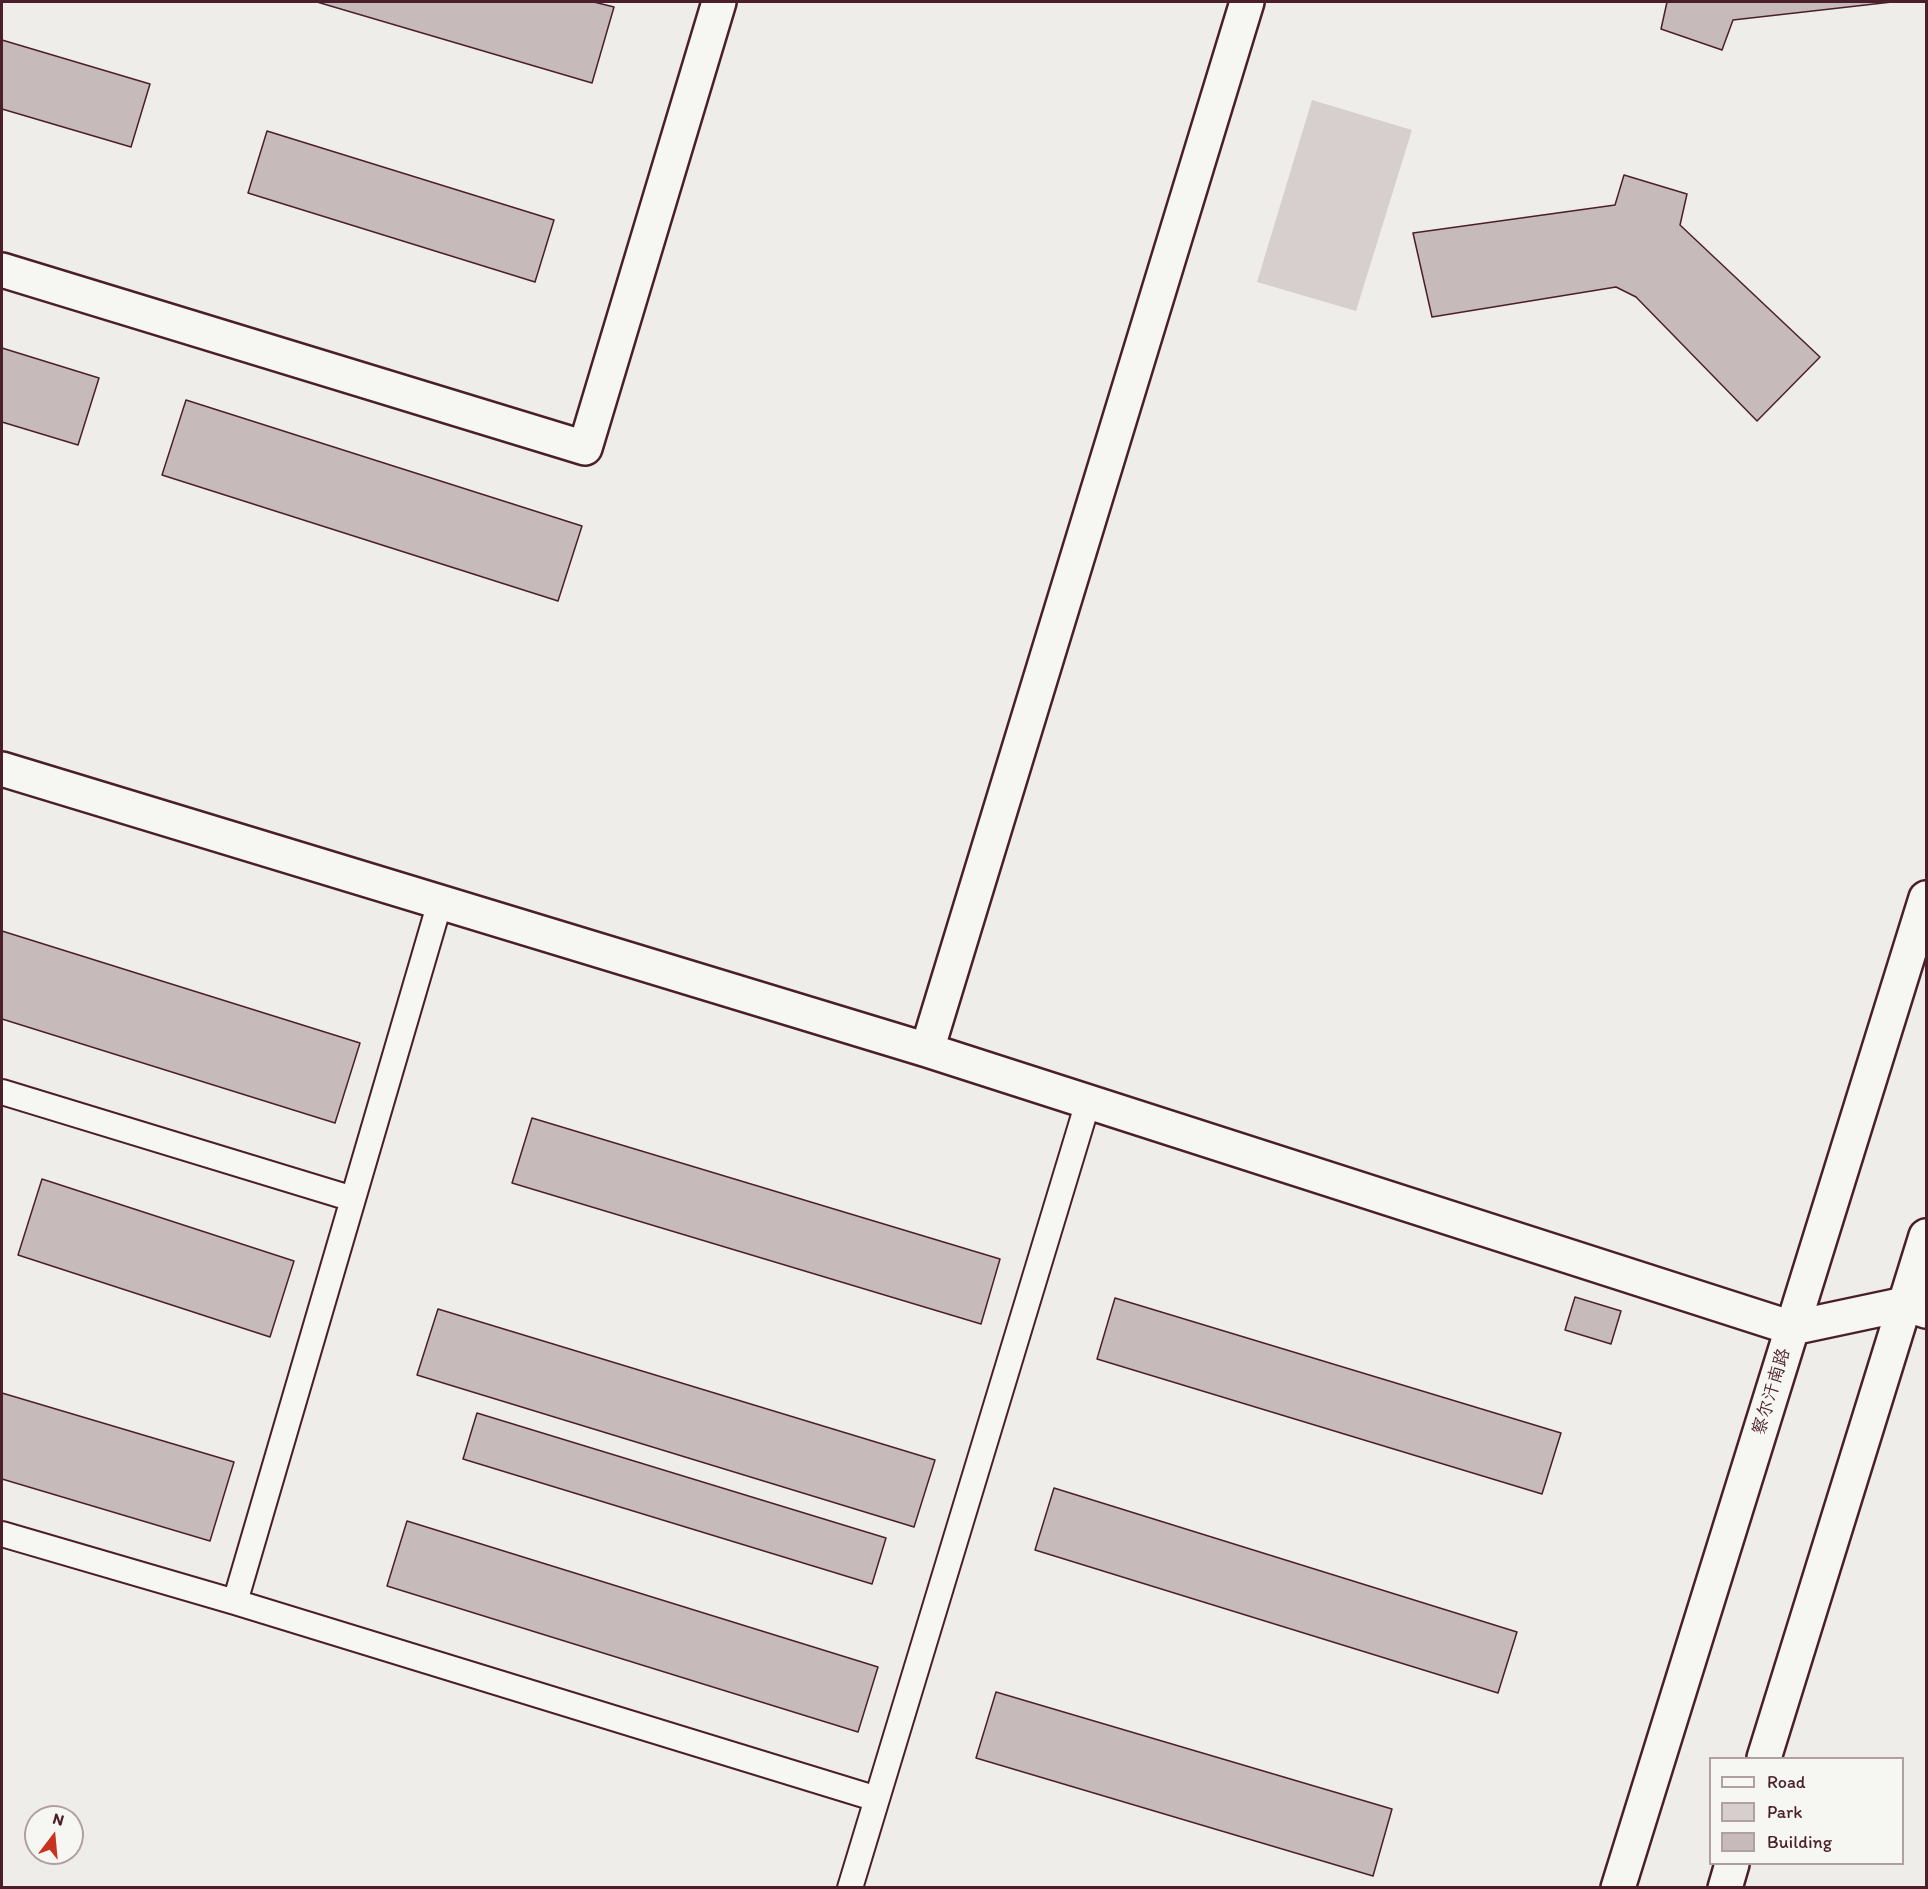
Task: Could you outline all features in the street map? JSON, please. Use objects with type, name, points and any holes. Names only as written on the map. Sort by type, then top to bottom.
[{"type":"street","points":[[2,270],[585,448],[719,2]]},
{"type":"street","points":[[927,1050],[1247,2]]},
{"type":"street","points":[[2,769],[927,1050],[1792,1328],[1916,1308]]},
{"type":"street","name":"察尔汗南路","points":[[1618,1887],[1926,898]]},
{"type":"street","points":[[1764,1757],[1916,1308],[1926,1236]]},
{"type":"street","points":[[1725,1887],[1731,1865]]},
{"type":"lane","points":[[235,1602],[440,902]]},
{"type":"lane","points":[[2,1092],[353,1199]]},
{"type":"lane","points":[[850,1887],[1088,1102]]},
{"type":"lane","points":[[2,1534],[235,1602],[877,1799]]},
{"type":"green space","points":[[1312,100],[1412,130],[1356,311],[1257,282]]},
{"type":"building","points":[[317,2],[594,2],[614,7],[592,83]]},
{"type":"building","points":[[1667,2],[1892,2],[1733,20],[1722,50],[1661,29]]},
{"type":"building","points":[[2,40],[150,84],[131,147],[2,109]]},
{"type":"building","points":[[267,131],[554,220],[535,282],[248,193]]},
{"type":"building","points":[[1624,175],[1687,194],[1680,225],[1820,357],[1757,421],[1636,297],[1616,287],[1432,317],[1413,233],[1615,205]]},
{"type":"building","points":[[2,348],[99,378],[78,445],[2,422]]},
{"type":"building","points":[[186,400],[582,526],[558,601],[162,475]]},
{"type":"building","points":[[2,931],[360,1043],[335,1123],[2,1019]]},
{"type":"building","points":[[532,1118],[1000,1259],[981,1324],[512,1183]]},
{"type":"building","points":[[42,1179],[294,1261],[270,1337],[18,1255]]},
{"type":"building","points":[[1575,1297],[1621,1311],[1611,1344],[1565,1330]]},
{"type":"building","points":[[1115,1298],[1561,1433],[1542,1494],[1097,1359]]},
{"type":"building","points":[[438,1309],[935,1460],[914,1527],[417,1375]]},
{"type":"building","points":[[2,1393],[234,1462],[210,1541],[2,1479]]},
{"type":"building","points":[[477,1413],[886,1538],[872,1584],[463,1459]]},
{"type":"building","points":[[1054,1488],[1517,1632],[1498,1693],[1035,1550]]},
{"type":"building","points":[[407,1521],[878,1667],[858,1732],[387,1586]]},
{"type":"building","points":[[996,1692],[1392,1809],[1373,1876],[976,1758]]}]
